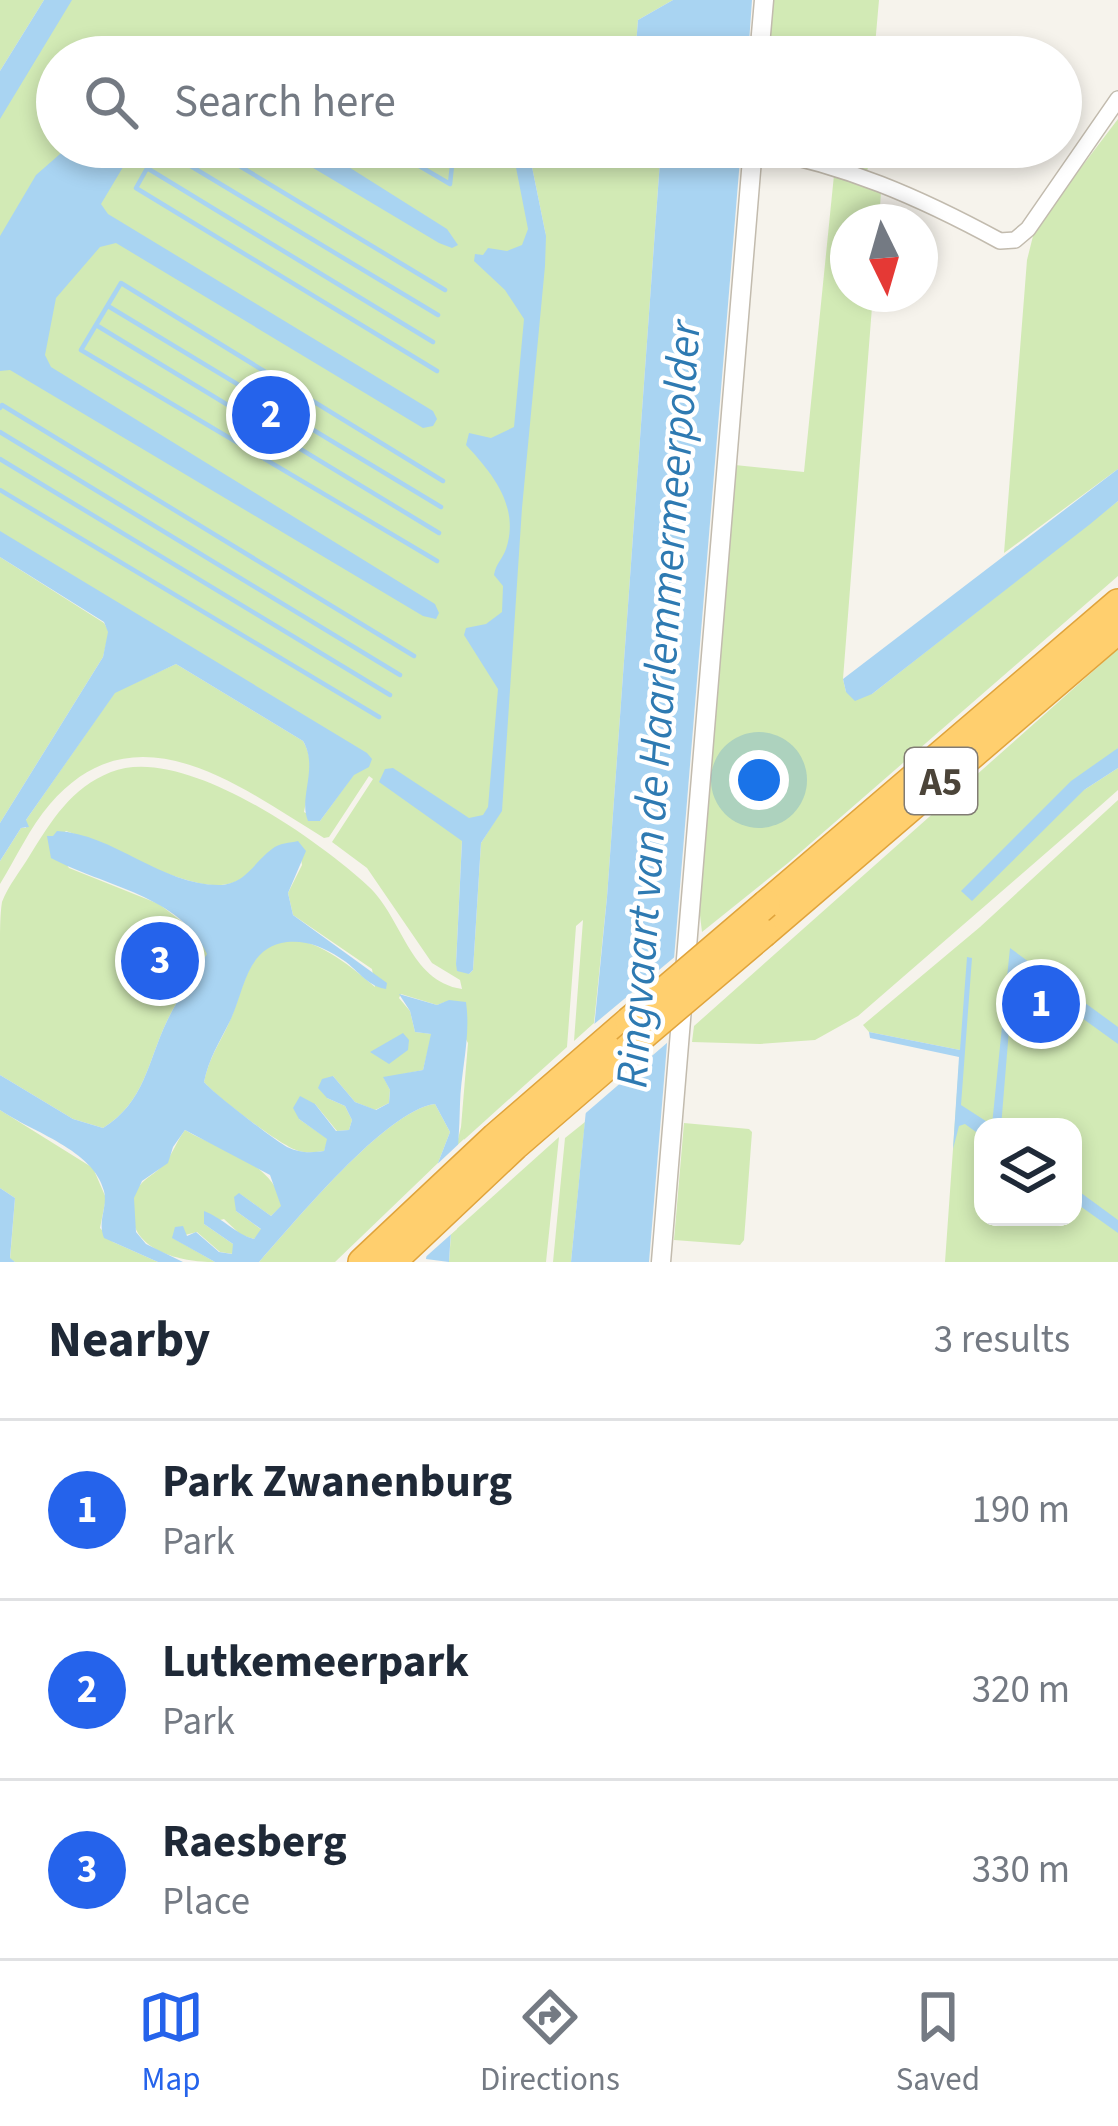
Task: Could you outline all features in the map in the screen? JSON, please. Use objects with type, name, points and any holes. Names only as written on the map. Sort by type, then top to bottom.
[{"type":"highway","name":"A5","points":[[392,1262],[766,904],[1118,604]]},
{"type":"highway","name":"A5","points":[[362,1262],[478,1153],[764,933],[1118,629]]},
{"type":"street","points":[[761,36],[764,0]]},
{"type":"street","points":[[1082,151],[1118,99]]},
{"type":"street","points":[[661,1262],[751,168]]},
{"type":"street","points":[[835,168],[872,179],[1000,241],[1015,240],[1028,229],[1070,168]]},
{"type":"green space","points":[[0,0],[44,0],[0,71]]},
{"type":"green space","points":[[62,0],[673,0],[638,20],[637,36],[41,36]]},
{"type":"green space","points":[[773,0],[879,0],[876,36],[770,36]]},
{"type":"green space","points":[[36,44],[36,168],[526,168],[546,236],[532,168],[659,168],[594,1023],[574,1041],[583,920],[576,926],[567,1047],[456,1147],[468,1043],[445,1002],[437,1005],[401,994],[415,1032],[432,1034],[423,1070],[384,1078],[389,1103],[375,1110],[355,1102],[333,1076],[327,1098],[345,1106],[352,1120],[349,1130],[337,1131],[315,1104],[299,1119],[328,1139],[324,1151],[303,1152],[248,1119],[204,1082],[248,972],[268,946],[299,940],[316,946],[375,987],[372,969],[293,915],[288,893],[302,865],[299,847],[281,848],[232,883],[205,884],[165,873],[66,831],[51,843],[69,868],[159,904],[198,934],[208,954],[171,1012],[136,1094],[103,1128],[73,1119],[0,1075],[2,902],[64,806],[111,772],[140,767],[174,771],[247,800],[283,822],[368,886],[418,961],[444,984],[462,989],[460,980],[432,963],[367,868],[332,842],[373,779],[369,776],[324,838],[257,796],[187,764],[151,757],[117,760],[83,775],[50,804],[0,884],[0,861],[115,692],[176,664],[303,741],[310,767],[304,812],[320,821],[354,774],[0,537],[0,104]],"holes":[[[501,811],[481,843],[473,970],[469,974],[456,964],[462,840]]]},
{"type":"green space","points":[[1118,119],[1118,469],[1004,553],[1027,260],[1035,228]]},
{"type":"green space","points":[[834,175],[881,192],[880,204],[831,204]]},
{"type":"green space","points":[[830,215],[830,312],[872,312],[843,679],[846,692],[872,694],[1118,501],[1118,576],[702,932],[698,899],[735,465],[804,472]]},
{"type":"green space","points":[[0,557],[104,623],[109,632],[103,657],[0,823]]},
{"type":"green space","points":[[1118,649],[1118,748],[1084,790],[1118,768],[1118,790],[858,1016],[815,1040],[692,1042],[694,1026]]},
{"type":"green space","points":[[1118,800],[1118,1262],[945,1262],[960,1050],[869,1032],[863,1025],[980,927]]},
{"type":"green space","points":[[435,1104],[450,1132],[438,1163],[335,1262],[259,1262],[367,1146],[415,1111]]},
{"type":"green space","points":[[0,1110],[93,1168],[106,1198],[100,1228],[113,1242],[158,1262],[10,1259],[15,1198],[0,1188]]},
{"type":"green space","points":[[585,1122],[571,1262],[553,1262],[565,1138]]},
{"type":"green space","points":[[684,1123],[752,1132],[740,1245],[674,1240]]},
{"type":"green space","points":[[185,1130],[257,1168],[277,1191],[282,1206],[271,1216],[240,1194],[236,1211],[262,1230],[254,1239],[241,1235],[224,1219],[204,1224],[233,1244],[233,1254],[220,1252],[197,1232],[173,1238],[215,1262],[184,1259],[155,1249],[136,1229],[132,1214],[138,1188],[163,1165]]},
{"type":"green space","points":[[559,1137],[546,1262],[449,1262],[451,1234]]},
{"type":"water","points":[[44,0],[72,0],[50,36],[36,36],[36,60],[0,119],[0,71]]},
{"type":"water","points":[[673,0],[752,0],[749,36],[637,36],[638,20]]},
{"type":"water","points":[[44,168],[122,168],[101,204],[108,214],[433,411],[437,419],[433,426],[423,428],[116,243],[100,247],[56,298],[45,355],[51,367],[435,604],[436,619],[423,616],[10,370],[0,371],[0,236]]},
{"type":"water","points":[[313,168],[350,168],[447,229],[458,245],[452,248]]},
{"type":"water","points":[[516,168],[532,168],[546,236],[545,266],[522,508],[502,811],[481,843],[473,970],[469,974],[457,971],[456,964],[462,841],[379,782],[385,769],[393,768],[469,818],[483,815],[488,807],[498,689],[464,635],[466,628],[486,624],[502,612],[503,586],[494,575],[506,549],[509,519],[501,492],[466,445],[469,433],[491,438],[514,427],[524,319],[505,290],[474,261],[475,254],[483,255],[488,248],[507,251],[522,245],[528,229]]},
{"type":"water","name":"Ringvaart van de Haarlemmermeerpolder","points":[[659,168],[739,168],[649,1262],[571,1262],[607,897]]},
{"type":"water","points":[[1118,469],[1118,501],[1089,525],[872,694],[855,701],[846,692],[843,679]]},
{"type":"water","points":[[0,531],[367,753],[372,759],[369,767],[354,775],[320,821],[308,821],[309,762],[303,741],[176,664],[115,693],[26,820],[29,827],[21,828],[0,861],[0,823],[103,657],[108,632],[104,622],[0,557]]},
{"type":"water","points":[[1118,748],[1118,768],[1084,790],[972,901],[961,891],[1071,781]]},
{"type":"water","points":[[57,831],[98,841],[177,877],[219,885],[243,877],[278,846],[298,841],[306,851],[288,893],[293,915],[387,983],[386,989],[373,984],[334,954],[301,942],[273,946],[255,961],[204,1082],[287,1147],[324,1151],[327,1139],[299,1119],[293,1108],[300,1096],[315,1104],[336,1131],[349,1130],[352,1120],[345,1106],[318,1088],[322,1079],[333,1076],[355,1102],[376,1110],[389,1103],[390,1090],[383,1077],[423,1070],[431,1034],[415,1032],[399,994],[437,1005],[449,1000],[466,1002],[449,1262],[426,1259],[438,1163],[450,1132],[435,1104],[415,1111],[367,1146],[259,1262],[215,1262],[172,1238],[175,1227],[183,1226],[187,1236],[196,1232],[219,1252],[232,1254],[233,1244],[204,1224],[204,1211],[254,1239],[261,1229],[236,1211],[234,1197],[239,1193],[271,1216],[281,1206],[270,1175],[185,1130],[168,1163],[142,1181],[134,1198],[136,1232],[146,1244],[183,1262],[158,1262],[104,1238],[105,1197],[98,1177],[75,1153],[0,1110],[0,1075],[73,1119],[103,1128],[136,1094],[167,1021],[207,954],[195,934],[160,906],[51,858],[47,836]]},
{"type":"water","points":[[1010,948],[1118,1027],[1118,1044],[1014,969],[1002,1118],[993,1118]]},
{"type":"water","points":[[967,957],[972,958],[961,1105],[981,1118],[974,1118],[974,1130],[965,1124],[959,1126],[953,1149],[959,1057],[870,1038],[869,1032],[960,1050]]},
{"type":"water","points":[[403,1033],[409,1040],[408,1050],[389,1064],[370,1052]]},
{"type":"water","points":[[0,1188],[15,1198],[10,1258],[15,1262],[0,1262]]},
{"type":"water","points":[[1082,1194],[1118,1220],[1118,1233],[1082,1207]]},
{"type":"pier","points":[[683,950],[675,1036],[580,1118],[587,1030]]},
{"type":"pier","points":[[464,1139],[457,1229],[420,1262],[431,1170]]},
{"type":"waterway","points":[[147,168],[433,342]]},
{"type":"waterway","points":[[147,168],[136,188],[437,371]]},
{"type":"waterway","points":[[194,168],[438,315]]},
{"type":"waterway","points":[[243,168],[445,290]]},
{"type":"waterway","points":[[423,168],[450,184],[452,168]]},
{"type":"waterway","points":[[437,561],[81,350],[121,283],[443,481]]},
{"type":"waterway","points":[[108,306],[441,507]]},
{"type":"waterway","points":[[96,325],[439,533]]},
{"type":"waterway","points":[[0,408],[2,405],[414,656]]},
{"type":"waterway","points":[[0,432],[400,675]]},
{"type":"waterway","points":[[0,459],[390,695]]},
{"type":"waterway","points":[[0,490],[379,717]]},
{"type":"place","name":"Lutkemeerpark","points":[[271,415]]},
{"type":"place","name":"Raesberg","points":[[160,961]]},
{"type":"place","name":"Park Zwanenburg","points":[[1041,1004]]}]
